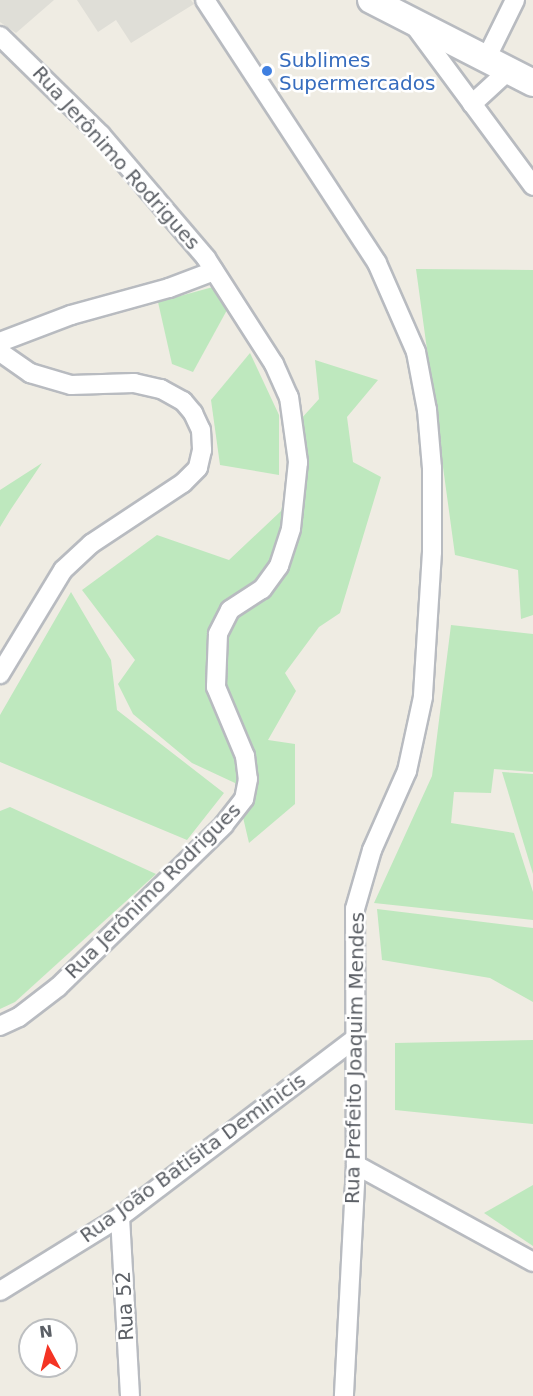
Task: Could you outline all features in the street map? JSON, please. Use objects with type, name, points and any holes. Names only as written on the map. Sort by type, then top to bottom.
[{"type":"main road","points":[[371,0],[533,83]]},
{"type":"street","name":"Rua Prefeito Joaquim Mendes","points":[[205,0],[377,263],[416,352],[427,410],[432,468],[432,552],[423,697],[407,771],[372,850],[355,909],[353,1040],[356,1165],[344,1396]]},
{"type":"street","points":[[472,104],[497,65],[515,0]]},
{"type":"street","points":[[413,23],[533,186]]},
{"type":"street","name":"Rua Jerônimo Rodrigues","points":[[0,36],[101,135],[214,271],[274,364],[289,397],[298,462],[291,529],[279,566],[262,589],[230,610],[218,634],[216,687],[245,756],[248,778],[244,799],[224,825],[58,987],[19,1017],[0,1026]]},
{"type":"street","points":[[0,342],[71,315],[169,288],[214,271]]},
{"type":"street","points":[[0,352],[30,373],[71,385],[134,383],[161,389],[183,401],[194,413],[201,430],[198,468],[183,483],[91,544],[63,570],[0,674]]},
{"type":"street","name":"Rua João Batisita Deminicis","points":[[0,1291],[120,1217],[353,1040]]},
{"type":"street","points":[[356,1165],[533,1262]]},
{"type":"street","name":"Rua 52","points":[[120,1217],[130,1396]]},
{"type":"shaded area","points":[[0,0],[54,0],[16,33],[0,22]]},
{"type":"shaded area","points":[[77,0],[191,0],[194,4],[131,43],[116,20],[98,32]]},
{"type":"green space","points":[[416,269],[533,270],[533,615],[521,619],[518,570],[455,555]]},
{"type":"green space","points":[[213,287],[227,310],[193,372],[172,364],[158,302]]},
{"type":"green space","points":[[250,353],[279,415],[279,475],[220,465],[211,400]]},
{"type":"green space","points":[[315,360],[378,380],[347,417],[353,462],[381,477],[340,613],[319,627],[285,673],[296,691],[268,740],[295,744],[295,804],[249,843],[235,783],[192,763],[133,714],[118,684],[135,660],[82,590],[157,535],[229,560],[281,511],[300,420],[319,399]]},
{"type":"green space","points":[[42,463],[11,509],[0,527],[0,490]]},
{"type":"green space","points":[[71,592],[111,660],[117,710],[224,793],[187,840],[0,762],[0,715]]},
{"type":"green space","points":[[451,625],[533,634],[533,772],[494,769],[491,793],[454,792],[451,823],[514,833],[533,892],[533,920],[374,903],[432,776]]},
{"type":"green space","points":[[502,772],[533,774],[533,874]]},
{"type":"green space","points":[[10,807],[156,874],[15,1002],[0,1009],[0,811]]},
{"type":"green space","points":[[377,909],[533,928],[533,1002],[490,978],[382,960]]},
{"type":"green space","points":[[533,1040],[533,1124],[395,1110],[395,1043]]},
{"type":"green space","points":[[533,1185],[533,1246],[484,1213]]},
{"type":"place","name":"Sublimes Supermercados","points":[[267,71]]}]
